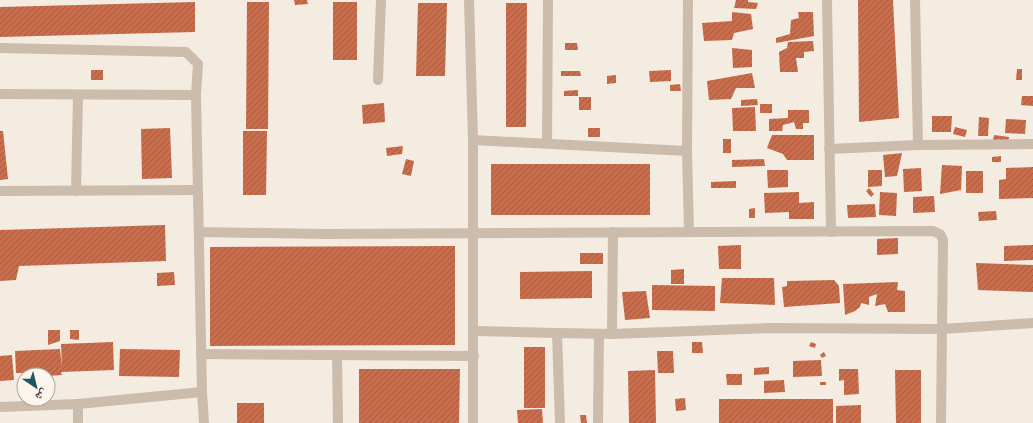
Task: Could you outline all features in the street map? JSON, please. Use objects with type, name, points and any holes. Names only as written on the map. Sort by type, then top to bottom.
[{"type":"street","points":[[378,80],[381,0]]},
{"type":"street","points":[[470,0],[473,140],[473,423]]},
{"type":"street","points":[[547,143],[548,0]]},
{"type":"street","points":[[688,0],[687,150],[689,232]]},
{"type":"street","points":[[827,0],[831,232]]},
{"type":"street","points":[[915,0],[918,145]]},
{"type":"street","points":[[0,48],[186,52],[198,64],[196,95],[201,354],[204,423]]},
{"type":"street","points":[[0,94],[196,95]]},
{"type":"street","points":[[76,191],[78,95]]},
{"type":"street","points":[[473,140],[687,150]]},
{"type":"street","points":[[830,149],[918,145],[1033,144]]},
{"type":"street","points":[[0,191],[198,190]]},
{"type":"street","points":[[199,232],[472,234],[933,231],[940,234],[943,240],[941,423]]},
{"type":"street","points":[[612,232],[612,334]]},
{"type":"street","points":[[474,331],[612,334],[768,328],[942,329],[1033,323]]},
{"type":"street","points":[[557,333],[560,423]]},
{"type":"street","points":[[598,423],[599,334]]},
{"type":"street","points":[[201,354],[474,356]]},
{"type":"street","points":[[337,355],[338,423]]},
{"type":"street","points":[[0,407],[78,404],[202,392]]},
{"type":"street","points":[[78,404],[78,423]]},
{"type":"building","points":[[294,0],[307,0],[308,4],[295,5]]},
{"type":"building","points":[[736,0],[748,0],[748,2],[758,3],[756,9],[734,8]]},
{"type":"building","points":[[858,0],[893,0],[899,118],[859,122]]},
{"type":"building","points":[[195,2],[195,32],[0,37],[0,7]]},
{"type":"building","points":[[247,2],[269,2],[268,129],[246,129]]},
{"type":"building","points":[[333,2],[357,2],[357,60],[333,60]]},
{"type":"building","points":[[418,3],[447,3],[445,76],[416,76]]},
{"type":"building","points":[[506,3],[527,3],[526,127],[506,127]]},
{"type":"building","points":[[732,12],[751,14],[753,29],[734,33],[732,40],[704,41],[702,23],[732,21]]},
{"type":"building","points":[[798,12],[813,12],[814,36],[776,43],[776,38],[790,34],[791,20],[799,18]]},
{"type":"building","points":[[813,41],[814,51],[804,52],[804,58],[796,58],[798,72],[780,72],[779,52],[787,48],[788,42]]},
{"type":"building","points":[[565,43],[577,43],[578,50],[565,50]]},
{"type":"building","points":[[732,48],[752,50],[752,67],[733,68]]},
{"type":"building","points":[[1017,69],[1022,69],[1022,80],[1016,80]]},
{"type":"building","points":[[91,70],[103,70],[103,80],[91,80]]},
{"type":"building","points":[[671,70],[671,81],[650,82],[649,71]]},
{"type":"building","points":[[561,71],[580,71],[581,76],[561,76]]},
{"type":"building","points":[[752,73],[755,88],[736,88],[731,99],[709,100],[707,81]]},
{"type":"building","points":[[616,75],[616,83],[607,84],[607,76]]},
{"type":"building","points":[[680,84],[681,91],[670,91],[670,85]]},
{"type":"building","points":[[578,90],[578,96],[564,96],[564,91]]},
{"type":"building","points":[[1022,96],[1033,96],[1033,106],[1021,105]]},
{"type":"building","points":[[579,97],[591,97],[591,110],[579,110]]},
{"type":"building","points":[[757,99],[758,105],[741,106],[741,100]]},
{"type":"building","points":[[384,103],[385,122],[363,124],[362,105]]},
{"type":"building","points":[[760,104],[772,104],[772,113],[760,113]]},
{"type":"building","points":[[755,107],[756,131],[733,131],[732,108]]},
{"type":"building","points":[[788,110],[809,110],[809,123],[803,123],[803,129],[796,129],[794,122],[783,125],[782,131],[769,131],[769,119],[788,118]]},
{"type":"building","points":[[932,116],[952,116],[951,132],[932,132]]},
{"type":"building","points":[[979,117],[989,118],[988,136],[978,136]]},
{"type":"building","points":[[1006,119],[1026,120],[1025,134],[1005,133]]},
{"type":"building","points":[[955,127],[967,130],[965,137],[953,134]]},
{"type":"building","points":[[170,128],[172,178],[142,179],[141,129]]},
{"type":"building","points":[[588,128],[600,128],[600,137],[588,137]]},
{"type":"building","points":[[0,131],[3,131],[8,179],[0,180]]},
{"type":"building","points":[[243,131],[267,131],[266,195],[243,195]]},
{"type":"building","points":[[772,135],[814,135],[814,160],[787,160],[783,154],[767,148]]},
{"type":"building","points":[[994,135],[1009,137],[1008,142],[993,140]]},
{"type":"building","points":[[723,139],[731,139],[731,153],[723,153]]},
{"type":"building","points":[[403,146],[402,154],[387,156],[386,148]]},
{"type":"building","points":[[902,153],[897,176],[885,177],[883,155]]},
{"type":"building","points":[[1001,156],[1001,162],[992,162],[992,157]]},
{"type":"building","points":[[406,159],[414,161],[411,176],[402,174]]},
{"type":"building","points":[[764,159],[765,166],[732,167],[732,160]]},
{"type":"building","points":[[491,164],[650,164],[650,215],[491,215]]},
{"type":"building","points":[[942,165],[962,166],[961,190],[940,194]]},
{"type":"building","points":[[1033,167],[1033,198],[999,199],[999,180],[1006,179],[1006,168]]},
{"type":"building","points":[[921,168],[922,191],[904,192],[903,169]]},
{"type":"building","points":[[767,170],[788,170],[788,187],[768,188]]},
{"type":"building","points":[[868,170],[882,170],[882,186],[868,187]]},
{"type":"building","points":[[966,171],[983,171],[983,193],[966,193]]},
{"type":"building","points":[[736,181],[736,188],[711,188],[711,182]]},
{"type":"building","points":[[869,188],[874,194],[871,197],[866,191]]},
{"type":"building","points":[[799,192],[799,203],[814,202],[814,219],[789,219],[789,212],[765,213],[764,193]]},
{"type":"building","points":[[880,192],[897,193],[896,216],[879,215]]},
{"type":"building","points":[[934,196],[935,212],[913,213],[913,197]]},
{"type":"building","points":[[875,204],[876,217],[848,218],[847,205]]},
{"type":"building","points":[[755,208],[755,218],[749,218],[749,209]]},
{"type":"building","points":[[996,211],[997,220],[979,221],[978,212]]},
{"type":"building","points":[[165,225],[166,261],[19,266],[16,280],[0,281],[0,230]]},
{"type":"building","points":[[898,238],[898,254],[877,255],[877,239]]},
{"type":"building","points":[[741,245],[741,269],[719,269],[718,246]]},
{"type":"building","points":[[1033,245],[1033,260],[1004,261],[1004,246]]},
{"type":"building","points":[[455,246],[455,345],[210,346],[210,247]]},
{"type":"building","points":[[580,253],[603,253],[603,264],[580,264]]},
{"type":"building","points":[[976,263],[1033,265],[1033,292],[978,290]]},
{"type":"building","points":[[684,269],[684,284],[671,284],[671,270]]},
{"type":"building","points":[[592,271],[592,298],[520,299],[520,272]]},
{"type":"building","points":[[174,272],[175,285],[157,286],[157,273]]},
{"type":"building","points":[[722,278],[774,278],[775,305],[720,303]]},
{"type":"building","points":[[834,280],[839,286],[840,303],[784,307],[782,287],[787,286],[787,281]]},
{"type":"building","points":[[898,282],[897,290],[905,291],[905,312],[888,312],[885,304],[875,306],[877,294],[869,297],[869,305],[861,303],[860,307],[855,311],[845,315],[843,284]]},
{"type":"building","points":[[652,285],[715,286],[715,311],[652,310]]},
{"type":"building","points":[[646,291],[650,318],[625,320],[622,292]]},
{"type":"building","points":[[48,330],[60,330],[60,341],[48,345]]},
{"type":"building","points":[[70,330],[79,330],[79,340],[70,339]]},
{"type":"building","points":[[113,342],[114,370],[61,372],[62,375],[56,375],[56,367],[16,367],[16,373],[15,351],[60,349],[62,367],[61,344]]},
{"type":"building","points":[[692,342],[702,342],[703,353],[692,353]]},
{"type":"building","points":[[811,342],[816,344],[815,348],[809,346]]},
{"type":"building","points":[[524,347],[545,347],[545,408],[524,408]]},
{"type":"building","points":[[120,349],[180,350],[179,377],[119,376]]},
{"type":"building","points":[[657,351],[673,351],[674,373],[658,373]]},
{"type":"building","points":[[824,352],[826,356],[822,358],[820,355]]},
{"type":"building","points":[[12,355],[14,380],[0,381],[0,356]]},
{"type":"building","points":[[821,360],[822,376],[793,377],[793,361]]},
{"type":"building","points":[[769,367],[769,374],[754,375],[754,368]]},
{"type":"building","points":[[359,369],[460,369],[459,423],[359,423]]},
{"type":"building","points":[[839,369],[858,369],[859,394],[844,395],[844,380],[839,381]]},
{"type":"building","points":[[655,370],[656,423],[629,423],[628,371]]},
{"type":"building","points":[[895,370],[921,370],[921,423],[896,423]]},
{"type":"building","points":[[726,374],[742,374],[742,385],[727,385]]},
{"type":"building","points":[[784,380],[785,392],[764,393],[764,381]]},
{"type":"building","points":[[820,382],[826,382],[826,385],[820,385]]},
{"type":"building","points":[[685,398],[686,410],[676,411],[675,399]]},
{"type":"building","points":[[719,399],[833,399],[833,423],[719,423]]},
{"type":"building","points":[[237,403],[264,403],[264,423],[237,423]]},
{"type":"building","points":[[861,405],[861,423],[836,423],[836,406]]},
{"type":"building","points":[[542,409],[543,423],[518,423],[517,410]]},
{"type":"building","points":[[580,415],[586,415],[587,423],[581,423]]}]
